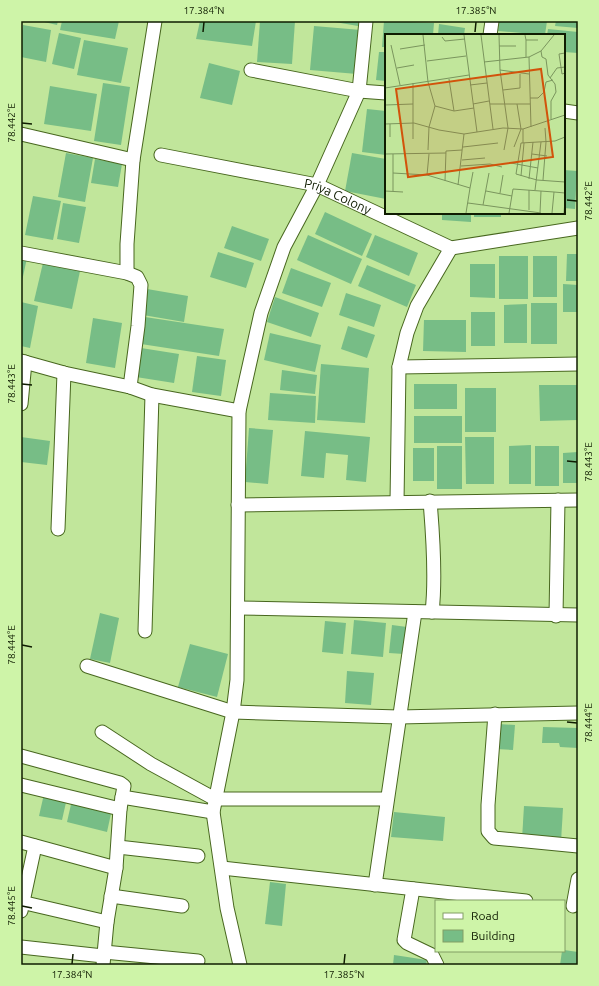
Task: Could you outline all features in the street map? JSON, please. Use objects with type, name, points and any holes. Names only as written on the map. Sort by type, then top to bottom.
[{"type":"street","points":[[127,273],[127,244],[133,160],[155,21]]},
{"type":"street","points":[[240,965],[227,908],[214,805],[233,712],[237,680],[239,411],[261,313],[284,248],[317,185],[359,91],[366,21]]},
{"type":"street","points":[[490,34],[492,21]]},
{"type":"street","points":[[251,70],[359,91],[385,93]]},
{"type":"street","points":[[565,111],[578,113]]},
{"type":"street","points":[[21,134],[133,160]]},
{"type":"street","name":"Priya Colony","points":[[161,155],[317,185],[451,248]]},
{"type":"street","points":[[397,502],[400,367],[407,333],[417,306],[451,248],[578,228]]},
{"type":"street","points":[[21,253],[127,273],[137,277],[141,286],[138,326],[130,387]]},
{"type":"street","points":[[21,404],[23,361],[64,374],[130,387],[152,395],[239,411]]},
{"type":"street","points":[[400,367],[578,364]]},
{"type":"street","points":[[58,529],[64,374]]},
{"type":"street","points":[[145,631],[152,395]]},
{"type":"street","points":[[556,616],[558,500]]},
{"type":"street","points":[[238,505],[578,500]]},
{"type":"street","points":[[430,502],[434,590],[432,612]]},
{"type":"street","points":[[238,608],[556,616],[578,615]]},
{"type":"street","points":[[374,885],[415,612]]},
{"type":"street","points":[[87,666],[233,712],[399,717],[578,713]]},
{"type":"street","points":[[495,714],[488,805],[488,831],[494,838],[578,846]]},
{"type":"street","points":[[102,732],[214,805]]},
{"type":"street","points":[[21,756],[120,783],[124,786],[121,803],[116,868],[103,958]]},
{"type":"street","points":[[21,785],[121,803],[214,805],[387,798]]},
{"type":"street","points":[[21,842],[116,868]]},
{"type":"street","points":[[35,846],[22,905],[107,922]]},
{"type":"street","points":[[118,847],[198,856]]},
{"type":"street","points":[[222,868],[517,900]]},
{"type":"street","points":[[572,906],[578,879]]},
{"type":"street","points":[[413,889],[404,940],[407,943],[432,955],[438,965]]},
{"type":"street","points":[[111,896],[182,906]]},
{"type":"street","points":[[21,947],[103,958],[198,961]]},
{"type":"building","points":[[40,21],[58,21],[57,25]]},
{"type":"building","points":[[62,21],[119,21],[115,39],[60,30]]},
{"type":"building","points":[[200,21],[256,21],[252,46],[196,39]]},
{"type":"building","points":[[260,21],[295,21],[292,64],[257,62]]},
{"type":"building","points":[[329,21],[359,21],[358,26]]},
{"type":"building","points":[[384,21],[434,23],[433,34],[385,34],[385,47],[382,47]]},
{"type":"building","points":[[499,21],[547,21],[545,34],[498,31]]},
{"type":"building","points":[[556,21],[578,21],[578,28],[555,26]]},
{"type":"building","points":[[439,24],[465,28],[464,34],[438,34]]},
{"type":"building","points":[[23,25],[51,30],[46,62],[21,57]]},
{"type":"building","points":[[314,26],[361,30],[357,74],[310,70]]},
{"type":"building","points":[[548,29],[578,32],[578,53],[565,52],[565,34],[547,34]]},
{"type":"building","points":[[59,33],[81,38],[74,69],[52,64]]},
{"type":"building","points":[[84,40],[128,48],[121,83],[77,75]]},
{"type":"building","points":[[379,52],[385,52],[385,81],[376,80]]},
{"type":"building","points":[[209,63],[240,71],[232,105],[200,98]]},
{"type":"building","points":[[103,83],[130,87],[121,145],[94,141]]},
{"type":"building","points":[[50,86],[97,94],[91,131],[44,124]]},
{"type":"building","points":[[367,109],[385,111],[385,155],[362,152]]},
{"type":"building","points":[[66,153],[93,158],[85,202],[58,197]]},
{"type":"building","points":[[352,153],[385,159],[385,199],[345,191]]},
{"type":"building","points":[[95,159],[122,164],[118,187],[91,183]]},
{"type":"building","points":[[565,170],[577,171],[575,209],[565,208]]},
{"type":"building","points":[[33,196],[61,201],[53,240],[25,235]]},
{"type":"building","points":[[63,203],[86,207],[79,243],[57,239]]},
{"type":"building","points":[[325,212],[372,234],[362,256],[315,234]]},
{"type":"building","points":[[442,214],[471,214],[471,222],[442,220]]},
{"type":"building","points":[[474,214],[501,214],[501,217],[474,217]]},
{"type":"building","points":[[232,226],[269,239],[261,261],[224,248]]},
{"type":"building","points":[[308,235],[362,259],[351,284],[297,260]]},
{"type":"building","points":[[375,235],[418,253],[409,276],[366,257]]},
{"type":"building","points":[[218,252],[254,263],[246,288],[210,277]]},
{"type":"building","points":[[567,254],[578,254],[578,281],[566,281]]},
{"type":"building","points":[[499,256],[528,256],[528,299],[499,299]]},
{"type":"building","points":[[533,256],[557,256],[557,297],[533,297]]},
{"type":"building","points":[[21,257],[27,258],[22,281],[21,281]]},
{"type":"building","points":[[43,263],[80,271],[72,309],[34,301]]},
{"type":"building","points":[[470,264],[495,264],[495,298],[470,297]]},
{"type":"building","points":[[367,265],[416,285],[407,307],[358,286]]},
{"type":"building","points":[[291,268],[331,283],[322,307],[282,293]]},
{"type":"building","points":[[563,284],[578,285],[578,312],[563,312]]},
{"type":"building","points":[[147,289],[188,296],[184,322],[143,315]]},
{"type":"building","points":[[346,293],[381,305],[374,327],[339,315]]},
{"type":"building","points":[[275,297],[319,313],[311,337],[267,322]]},
{"type":"building","points":[[21,302],[38,306],[30,348],[21,346]]},
{"type":"building","points":[[531,303],[557,303],[557,344],[531,344]]},
{"type":"building","points":[[527,304],[527,343],[504,343],[504,305]]},
{"type":"building","points":[[471,312],[495,312],[495,346],[471,346]]},
{"type":"building","points":[[145,317],[224,329],[219,356],[141,344]]},
{"type":"building","points":[[93,318],[122,323],[115,368],[86,363]]},
{"type":"building","points":[[424,320],[466,320],[466,352],[423,351]]},
{"type":"building","points":[[348,326],[375,335],[367,358],[341,349]]},
{"type":"building","points":[[270,333],[321,345],[315,372],[264,360]]},
{"type":"building","points":[[141,348],[179,354],[174,383],[136,377]]},
{"type":"building","points":[[197,356],[226,360],[221,396],[192,392]]},
{"type":"building","points":[[321,364],[369,368],[365,423],[317,420]]},
{"type":"building","points":[[282,370],[317,375],[315,394],[280,390]]},
{"type":"building","points":[[414,384],[457,384],[457,409],[414,409]]},
{"type":"building","points":[[539,385],[578,385],[578,420],[540,421]]},
{"type":"building","points":[[465,388],[496,388],[496,432],[465,432]]},
{"type":"building","points":[[270,393],[316,396],[315,423],[268,420]]},
{"type":"building","points":[[414,416],[462,416],[462,443],[414,443]]},
{"type":"building","points":[[249,428],[273,430],[268,484],[245,482]]},
{"type":"building","points":[[305,431],[370,437],[366,482],[346,480],[348,455],[326,453],[324,478],[301,476]]},
{"type":"building","points":[[21,437],[50,441],[47,465],[21,462]]},
{"type":"building","points":[[465,437],[494,437],[494,484],[466,484]]},
{"type":"building","points":[[531,445],[531,484],[509,484],[509,446]]},
{"type":"building","points":[[437,446],[462,446],[462,489],[437,489]]},
{"type":"building","points":[[535,446],[559,446],[559,486],[535,486]]},
{"type":"building","points":[[413,448],[434,448],[434,481],[413,481]]},
{"type":"building","points":[[578,452],[578,483],[563,483],[563,453]]},
{"type":"building","points":[[100,613],[119,618],[110,663],[90,659]]},
{"type":"building","points":[[354,620],[386,623],[383,657],[351,654]]},
{"type":"building","points":[[325,621],[346,623],[343,654],[322,652]]},
{"type":"building","points":[[392,625],[407,627],[404,654],[389,653]]},
{"type":"building","points":[[190,644],[228,654],[217,697],[178,687]]},
{"type":"building","points":[[347,671],[374,673],[371,705],[345,703]]},
{"type":"building","points":[[498,724],[515,725],[513,750],[496,749]]},
{"type":"building","points":[[543,727],[578,728],[578,748],[560,747],[559,743],[542,743]]},
{"type":"building","points":[[44,794],[67,798],[62,820],[39,816]]},
{"type":"building","points":[[72,800],[112,809],[107,832],[67,822]]},
{"type":"building","points":[[524,806],[563,808],[561,842],[522,839]]},
{"type":"building","points":[[394,812],[445,817],[443,841],[391,837]]},
{"type":"building","points":[[270,882],[286,884],[282,926],[265,924]]},
{"type":"building","points":[[565,950],[578,952],[578,965],[560,965],[562,952],[565,952]]},
{"type":"building","points":[[394,955],[427,960],[426,965],[393,965]]}]
